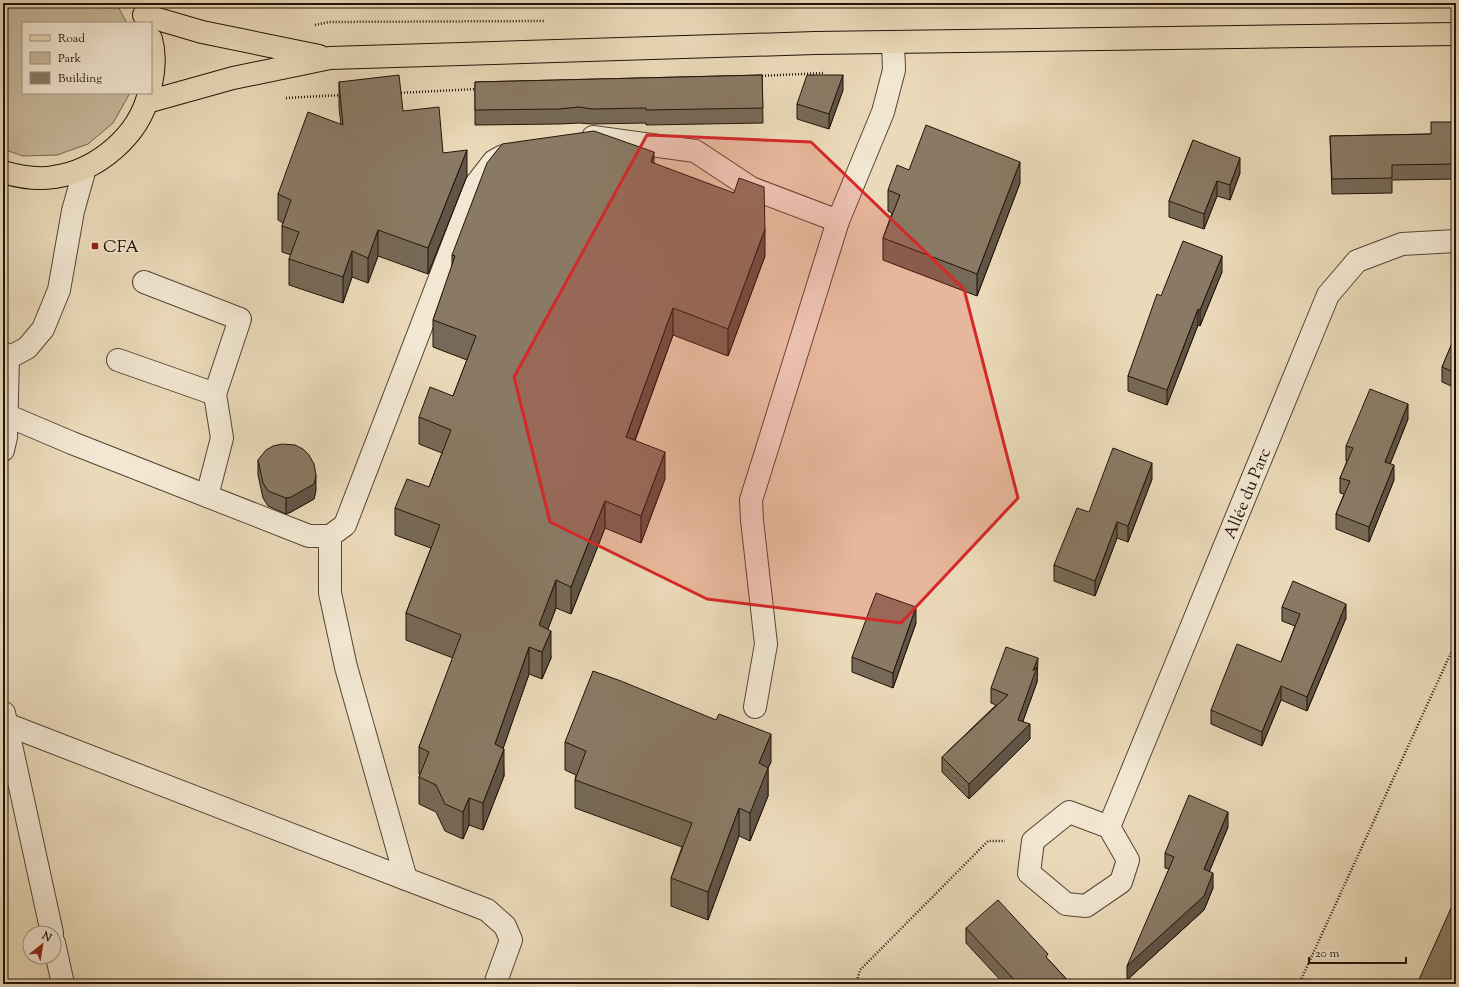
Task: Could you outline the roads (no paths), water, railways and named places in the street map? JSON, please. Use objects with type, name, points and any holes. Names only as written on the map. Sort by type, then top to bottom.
[{"type":"main road","points":[[142,14],[202,32],[330,58]]},
{"type":"main road","points":[[152,92],[330,58],[807,43],[1456,34]]},
{"type":"main road","points":[[152,44],[152,79]]},
{"type":"main road","points":[[3,172],[22,178],[54,177],[85,168],[111,152],[132,129],[149,94]]},
{"type":"street","points":[[755,707],[766,644],[751,500],[838,221],[883,112],[894,70],[893,42]]},
{"type":"street","points":[[573,136],[580,135],[695,151],[751,188],[838,221]]},
{"type":"street","points":[[6,415],[72,443],[309,536],[330,536],[345,525],[476,184],[494,161],[517,147]]},
{"type":"street","points":[[3,450],[6,437],[6,355],[27,348],[43,329],[59,290],[73,211],[85,168]]},
{"type":"street","name":"Allée du Parc","points":[[1109,827],[1328,295],[1357,261],[1402,244],[1456,241]]},
{"type":"street","points":[[144,282],[240,319],[215,394],[222,438],[207,496]]},
{"type":"street","points":[[118,360],[215,394]]},
{"type":"street","points":[[330,536],[330,593],[346,667],[406,879]]},
{"type":"street","points":[[4,717],[406,879],[487,910],[505,926],[511,940],[496,984]]},
{"type":"street","points":[[4,717],[50,925]]},
{"type":"street","points":[[1069,812],[1109,827],[1128,860],[1121,882],[1086,906],[1066,904],[1029,873],[1033,841],[1069,812]]},
{"type":"street","points":[[59,965],[63,984]]},
{"type":"place","name":"CFA","points":[[95,246]]}]
